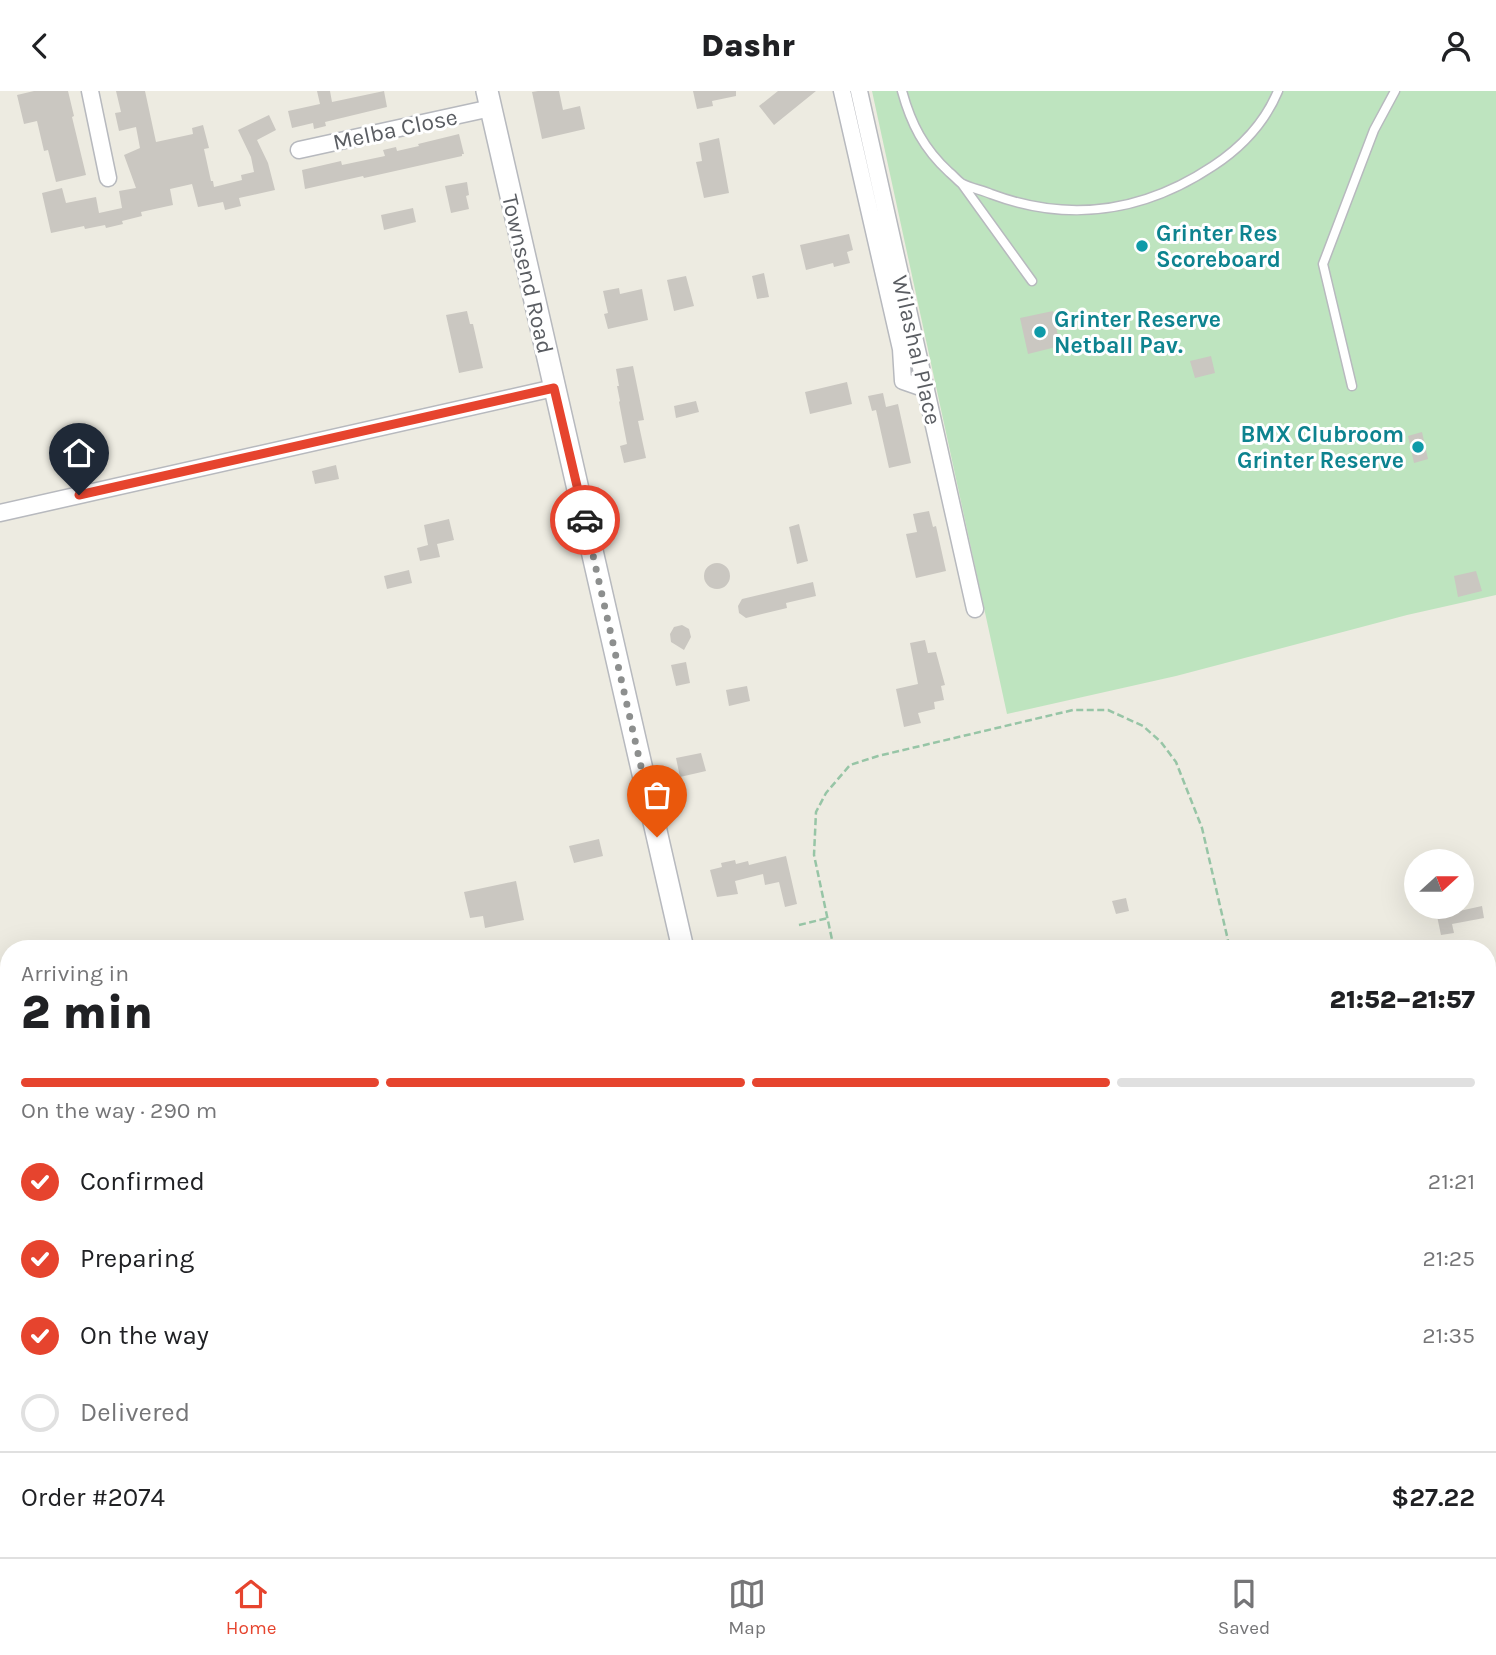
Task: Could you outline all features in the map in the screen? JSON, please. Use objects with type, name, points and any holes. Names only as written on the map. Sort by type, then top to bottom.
[{"type":"street","points":[[90,91],[108,178]]},
{"type":"street","points":[[842,91],[901,349],[903,381],[926,389]]},
{"type":"street","name":"Wilashal Place","points":[[859,91],[975,609]]},
{"type":"street","name":"Melba Close","points":[[299,150],[489,99]]},
{"type":"street","name":"Townsend Road","points":[[489,99],[680,940]]},
{"type":"street","points":[[0,513],[554,388]]},
{"type":"lane","points":[[902,91],[908,114],[920,139],[937,161],[961,183],[1032,281]]},
{"type":"lane","points":[[961,183],[1015,203],[1043,208],[1101,209],[1131,205],[1196,178],[1226,158],[1265,118],[1279,91]]},
{"type":"lane","points":[[1352,386],[1323,264],[1369,142],[1395,91]]},
{"type":"path","points":[[832,940],[814,855],[816,812],[826,793],[850,765],[877,756],[1073,711],[1108,710],[1143,726],[1161,742],[1176,762],[1202,828],[1228,940]]},
{"type":"path","points":[[799,925],[828,918]]},
{"type":"green space","points":[[872,91],[1496,91],[1496,595],[1407,615],[1176,676],[1007,714]]},
{"type":"building","points":[[34,91],[68,91],[86,175],[56,182],[48,150],[44,151],[37,121],[24,124],[17,95]]},
{"type":"building","points":[[116,91],[145,91],[156,142],[193,134],[192,128],[203,125],[209,148],[204,149],[214,187],[242,180],[241,175],[254,172],[251,157],[238,130],[269,115],[276,130],[257,140],[268,163],[275,190],[239,198],[241,206],[225,210],[223,202],[198,207],[192,184],[170,189],[173,205],[141,212],[142,216],[122,221],[123,224],[106,228],[105,225],[85,229],[84,226],[51,233],[42,193],[62,188],[66,203],[96,197],[99,213],[122,208],[119,191],[136,188],[124,155],[140,148],[136,127],[119,131],[115,113],[121,112]]},
{"type":"building","points":[[317,91],[330,91],[332,102],[384,91],[387,107],[325,122],[326,126],[314,129],[313,123],[292,128],[288,111],[320,104]]},
{"type":"building","points":[[559,91],[563,110],[580,106],[585,129],[542,139],[532,92]]},
{"type":"building","points":[[693,91],[736,91],[736,96],[712,101],[713,106],[697,109]]},
{"type":"building","points":[[778,91],[816,91],[774,125],[759,106]]},
{"type":"building","points":[[459,134],[464,154],[462,156],[305,189],[302,170],[341,161],[342,165],[385,156],[383,150],[396,147],[397,151]]},
{"type":"building","points":[[719,138],[729,193],[704,198],[696,162],[702,161],[699,143]]},
{"type":"building","points":[[467,182],[469,209],[451,213],[445,186]]},
{"type":"building","points":[[413,208],[416,222],[384,230],[381,215]]},
{"type":"building","points":[[849,234],[853,250],[847,252],[850,263],[834,267],[833,263],[806,270],[800,245]]},
{"type":"building","points":[[764,273],[769,297],[757,299],[752,276]]},
{"type":"building","points":[[686,276],[694,306],[674,311],[667,280]]},
{"type":"building","points":[[619,288],[620,294],[642,289],[648,320],[608,329],[603,291]]},
{"type":"building","points":[[467,311],[470,324],[473,324],[483,368],[459,373],[446,315]]},
{"type":"building","name":"Grinter Reserve Netball Pav.","points":[[1053,311],[1060,346],[1028,354],[1020,318]]},
{"type":"building","points":[[1211,356],[1215,373],[1195,378],[1190,361]]},
{"type":"building","points":[[633,366],[644,420],[638,421],[646,458],[624,463],[620,446],[627,444],[616,369]]},
{"type":"building","points":[[847,382],[852,404],[810,414],[805,392]]},
{"type":"building","points":[[883,393],[886,407],[898,404],[911,463],[889,468],[876,410],[872,411],[868,396]]},
{"type":"building","points":[[696,401],[699,412],[676,418],[674,406]]},
{"type":"building","name":"BMX Clubroom Grinter Reserve","points":[[1422,432],[1428,459],[1414,463],[1408,436]]},
{"type":"building","points":[[336,465],[339,479],[315,484],[312,471]]},
{"type":"building","points":[[929,511],[933,527],[936,526],[946,571],[916,578],[906,534],[917,532],[913,514]]},
{"type":"building","points":[[449,519],[454,540],[437,544],[440,557],[420,561],[417,548],[428,545],[424,525]]},
{"type":"building","points":[[799,524],[808,561],[797,564],[789,527]]},
{"type":"building","points":[[717,563],[727,566],[730,576],[727,586],[717,589],[707,586],[704,576],[707,566]]},
{"type":"building","points":[[409,570],[412,583],[387,589],[384,576]]},
{"type":"building","points":[[1476,571],[1482,591],[1458,597],[1454,576]]},
{"type":"building","points":[[813,582],[816,596],[786,603],[787,608],[746,618],[739,613],[738,606],[742,599]]},
{"type":"building","points":[[682,625],[689,629],[691,637],[684,650],[671,642],[670,634],[674,627]]},
{"type":"building","points":[[925,640],[928,653],[936,652],[945,685],[941,686],[944,700],[934,702],[935,709],[918,713],[921,723],[904,727],[896,689],[918,684],[910,643]]},
{"type":"building","points":[[686,662],[690,683],[676,686],[671,665]]},
{"type":"building","points":[[747,686],[750,701],[729,706],[726,690]]},
{"type":"building","points":[[701,753],[706,771],[680,777],[676,758]]},
{"type":"building","points":[[599,839],[603,856],[574,863],[569,846]]},
{"type":"building","points":[[786,856],[797,904],[785,907],[779,882],[765,885],[763,874],[735,881],[738,894],[717,897],[710,870],[722,867],[721,863],[735,860],[736,864],[748,861],[749,865]]},
{"type":"building","points":[[516,881],[524,920],[485,928],[483,916],[470,918],[464,892]]},
{"type":"building","points":[[1126,898],[1129,911],[1116,914],[1112,901]]},
{"type":"building","points":[[1482,906],[1484,918],[1452,924],[1454,933],[1441,935],[1438,919],[1474,919],[1474,908]]},
{"type":"way so far","points":[[585,520],[657,837]]},
{"type":"place","name":"Grinter Res Scoreboard","points":[[1142,246]]},
{"type":"place","name":"Grinter Reserve Netball Pav.","points":[[1040,332]]},
{"type":"place","name":"BMX Clubroom Grinter Reserve","points":[[1418,447]]},
{"type":"route","points":[[79,495],[554,388],[585,520]]}]
